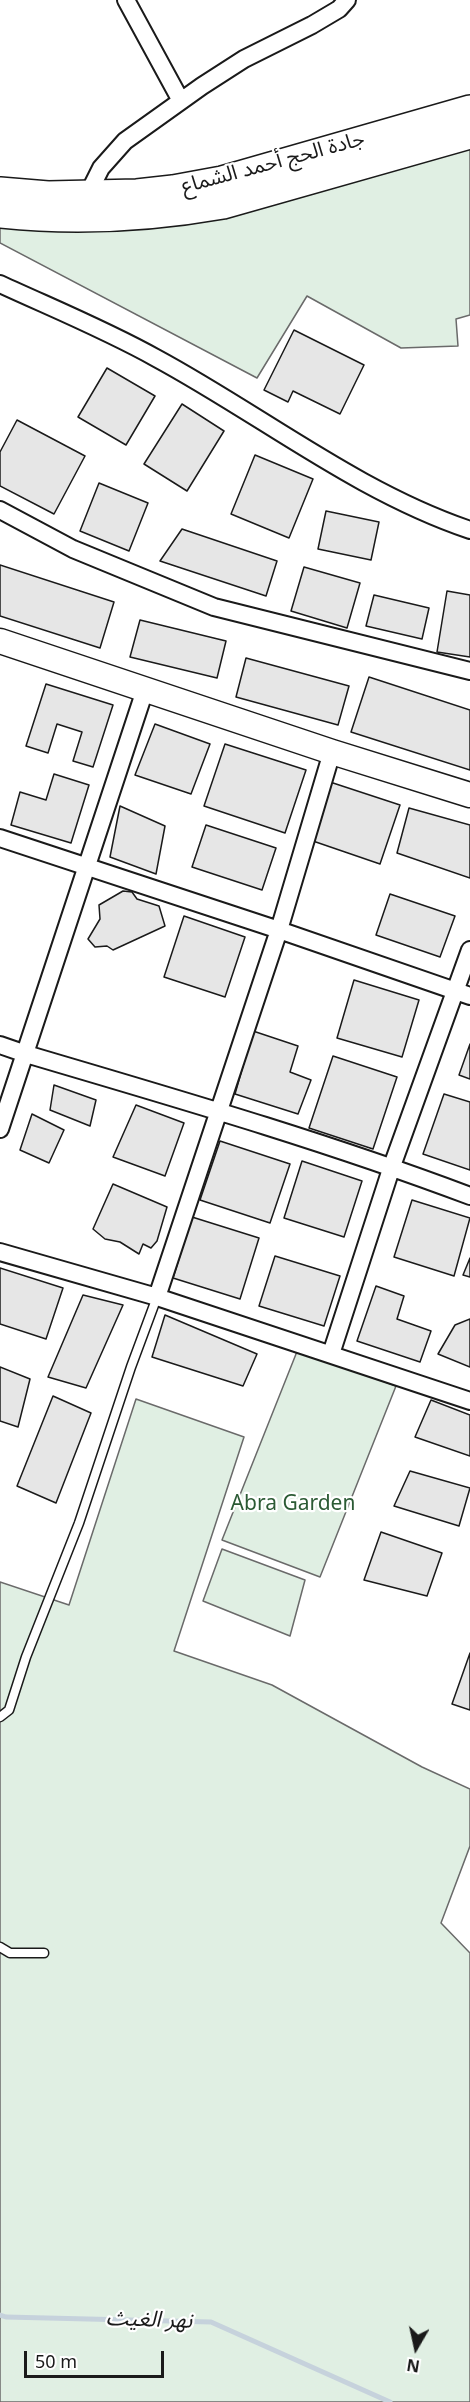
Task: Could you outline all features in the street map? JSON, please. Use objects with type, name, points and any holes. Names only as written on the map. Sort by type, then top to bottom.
[{"type":"main road","name":"جادة الحج أحمد الشماع","points":[[0,191],[48,195],[173,189],[222,180],[470,109]]},
{"type":"main road","name":"جادة الحج أحمد الشماع","points":[[0,214],[41,219],[92,219],[184,211],[223,205],[470,135]]},
{"type":"main road","points":[[0,641],[332,752],[470,795]]},
{"type":"street","points":[[126,0],[180,101]]},
{"type":"street","points":[[88,194],[101,168],[125,141],[244,59],[312,25],[349,1]]},
{"type":"street","points":[[0,284],[155,357],[357,479],[442,521],[470,531]]},
{"type":"street","points":[[0,510],[73,549],[214,608],[470,671]]},
{"type":"street","points":[[0,1129],[145,690]]},
{"type":"street","points":[[157,1297],[279,930],[332,752]]},
{"type":"street","points":[[0,838],[463,993]]},
{"type":"street","points":[[332,1354],[392,1166],[463,993],[470,950]]},
{"type":"street","points":[[0,1045],[218,1110],[392,1166],[470,1196]]},
{"type":"street","points":[[0,1252],[157,1297],[470,1401]]},
{"type":"lane","points":[[0,1717],[9,1710],[26,1657],[79,1523],[157,1297]]},
{"type":"lane","points":[[0,1947],[10,1953],[44,1953]]},
{"type":"green space","points":[[470,148],[470,315],[456,319],[458,346],[401,348],[307,296],[257,378],[0,243],[0,222]]},
{"type":"green space","name":"Abra Garden","points":[[298,1349],[396,1386],[320,1577],[222,1540]]},
{"type":"green space","points":[[136,1399],[244,1437],[174,1651],[272,1685],[422,1767],[470,1789],[470,1846],[441,1923],[470,1953],[470,2402],[0,2402],[0,1582],[69,1605]]},
{"type":"green space","points":[[222,1549],[305,1580],[290,1636],[203,1601]]},
{"type":"building","points":[[294,330],[364,365],[340,414],[293,391],[288,402],[264,390]]},
{"type":"building","points":[[107,368],[155,396],[126,445],[78,417]]},
{"type":"building","points":[[182,404],[224,431],[187,491],[144,464]]},
{"type":"building","points":[[17,420],[85,456],[54,514],[0,486],[0,452]]},
{"type":"building","points":[[255,455],[313,479],[289,538],[231,514]]},
{"type":"building","points":[[99,483],[148,503],[129,551],[80,531]]},
{"type":"building","points":[[326,511],[379,522],[371,560],[318,549]]},
{"type":"building","points":[[182,529],[277,561],[266,596],[160,561]]},
{"type":"building","points":[[0,565],[114,602],[100,648],[0,616]]},
{"type":"building","points":[[304,567],[360,583],[347,628],[291,611]]},
{"type":"building","points":[[447,591],[470,595],[470,657],[437,652]]},
{"type":"building","points":[[374,595],[429,608],[422,639],[366,626]]},
{"type":"building","points":[[140,620],[226,641],[217,678],[130,657]]},
{"type":"building","points":[[246,658],[349,686],[338,725],[236,697]]},
{"type":"building","points":[[369,677],[470,710],[470,770],[351,732]]},
{"type":"building","points":[[46,684],[113,705],[93,767],[73,761],[82,732],[57,724],[48,753],[26,746]]},
{"type":"building","points":[[155,724],[210,744],[191,794],[135,775]]},
{"type":"building","points":[[225,744],[306,770],[285,833],[204,806]]},
{"type":"building","points":[[54,774],[89,785],[71,843],[11,825],[20,792],[46,800]]},
{"type":"building","points":[[330,782],[400,805],[380,864],[310,840]]},
{"type":"building","points":[[120,806],[165,826],[156,874],[110,857]]},
{"type":"building","points":[[409,808],[470,825],[470,878],[397,853]]},
{"type":"building","points":[[206,825],[276,848],[262,890],[192,867]]},
{"type":"building","points":[[123,891],[132,892],[137,899],[159,906],[165,926],[113,950],[107,946],[95,947],[88,939],[100,919],[99,905]]},
{"type":"building","points":[[390,894],[455,916],[440,957],[376,935]]},
{"type":"building","points":[[184,916],[245,937],[225,997],[164,977]]},
{"type":"building","points":[[354,980],[419,1000],[402,1057],[337,1038]]},
{"type":"building","points":[[253,1031],[298,1046],[290,1072],[311,1080],[298,1114],[235,1094]]},
{"type":"building","points":[[470,1044],[470,1079],[459,1075]]},
{"type":"building","points":[[333,1056],[397,1077],[373,1149],[309,1128]]},
{"type":"building","points":[[54,1085],[96,1100],[90,1126],[50,1110]]},
{"type":"building","points":[[444,1094],[470,1102],[470,1170],[423,1154]]},
{"type":"building","points":[[136,1105],[184,1123],[165,1176],[113,1157]]},
{"type":"building","points":[[32,1114],[64,1130],[49,1163],[20,1150]]},
{"type":"building","points":[[220,1141],[290,1164],[270,1223],[200,1200]]},
{"type":"building","points":[[302,1161],[362,1181],[344,1237],[284,1218]]},
{"type":"building","points":[[113,1184],[167,1207],[157,1241],[151,1248],[143,1244],[139,1254],[120,1242],[105,1239],[93,1229]]},
{"type":"building","points":[[412,1200],[470,1218],[454,1276],[394,1257]]},
{"type":"building","points":[[192,1217],[259,1238],[240,1299],[173,1278]]},
{"type":"building","points":[[275,1256],[340,1276],[324,1326],[259,1306]]},
{"type":"building","points":[[470,1258],[470,1277],[463,1275]]},
{"type":"building","points":[[0,1268],[63,1288],[46,1339],[0,1324]]},
{"type":"building","points":[[376,1286],[404,1296],[397,1319],[431,1331],[420,1362],[357,1341]]},
{"type":"building","points":[[83,1295],[123,1305],[86,1388],[48,1377]]},
{"type":"building","points":[[165,1315],[257,1354],[243,1386],[152,1357]]},
{"type":"building","points":[[470,1319],[470,1367],[438,1354],[455,1325]]},
{"type":"building","points":[[0,1367],[30,1379],[18,1427],[0,1421]]},
{"type":"building","points":[[53,1396],[91,1413],[56,1503],[17,1486]]},
{"type":"building","points":[[431,1400],[470,1415],[470,1456],[415,1437]]},
{"type":"building","points":[[410,1471],[470,1488],[459,1526],[394,1506]]},
{"type":"building","points":[[381,1532],[442,1553],[427,1596],[364,1580]]},
{"type":"building","points":[[470,1653],[470,1710],[452,1704]]},
{"type":"waterway","name":"نهر الغيث","points":[[0,2315],[211,2322],[390,2402]]}]
